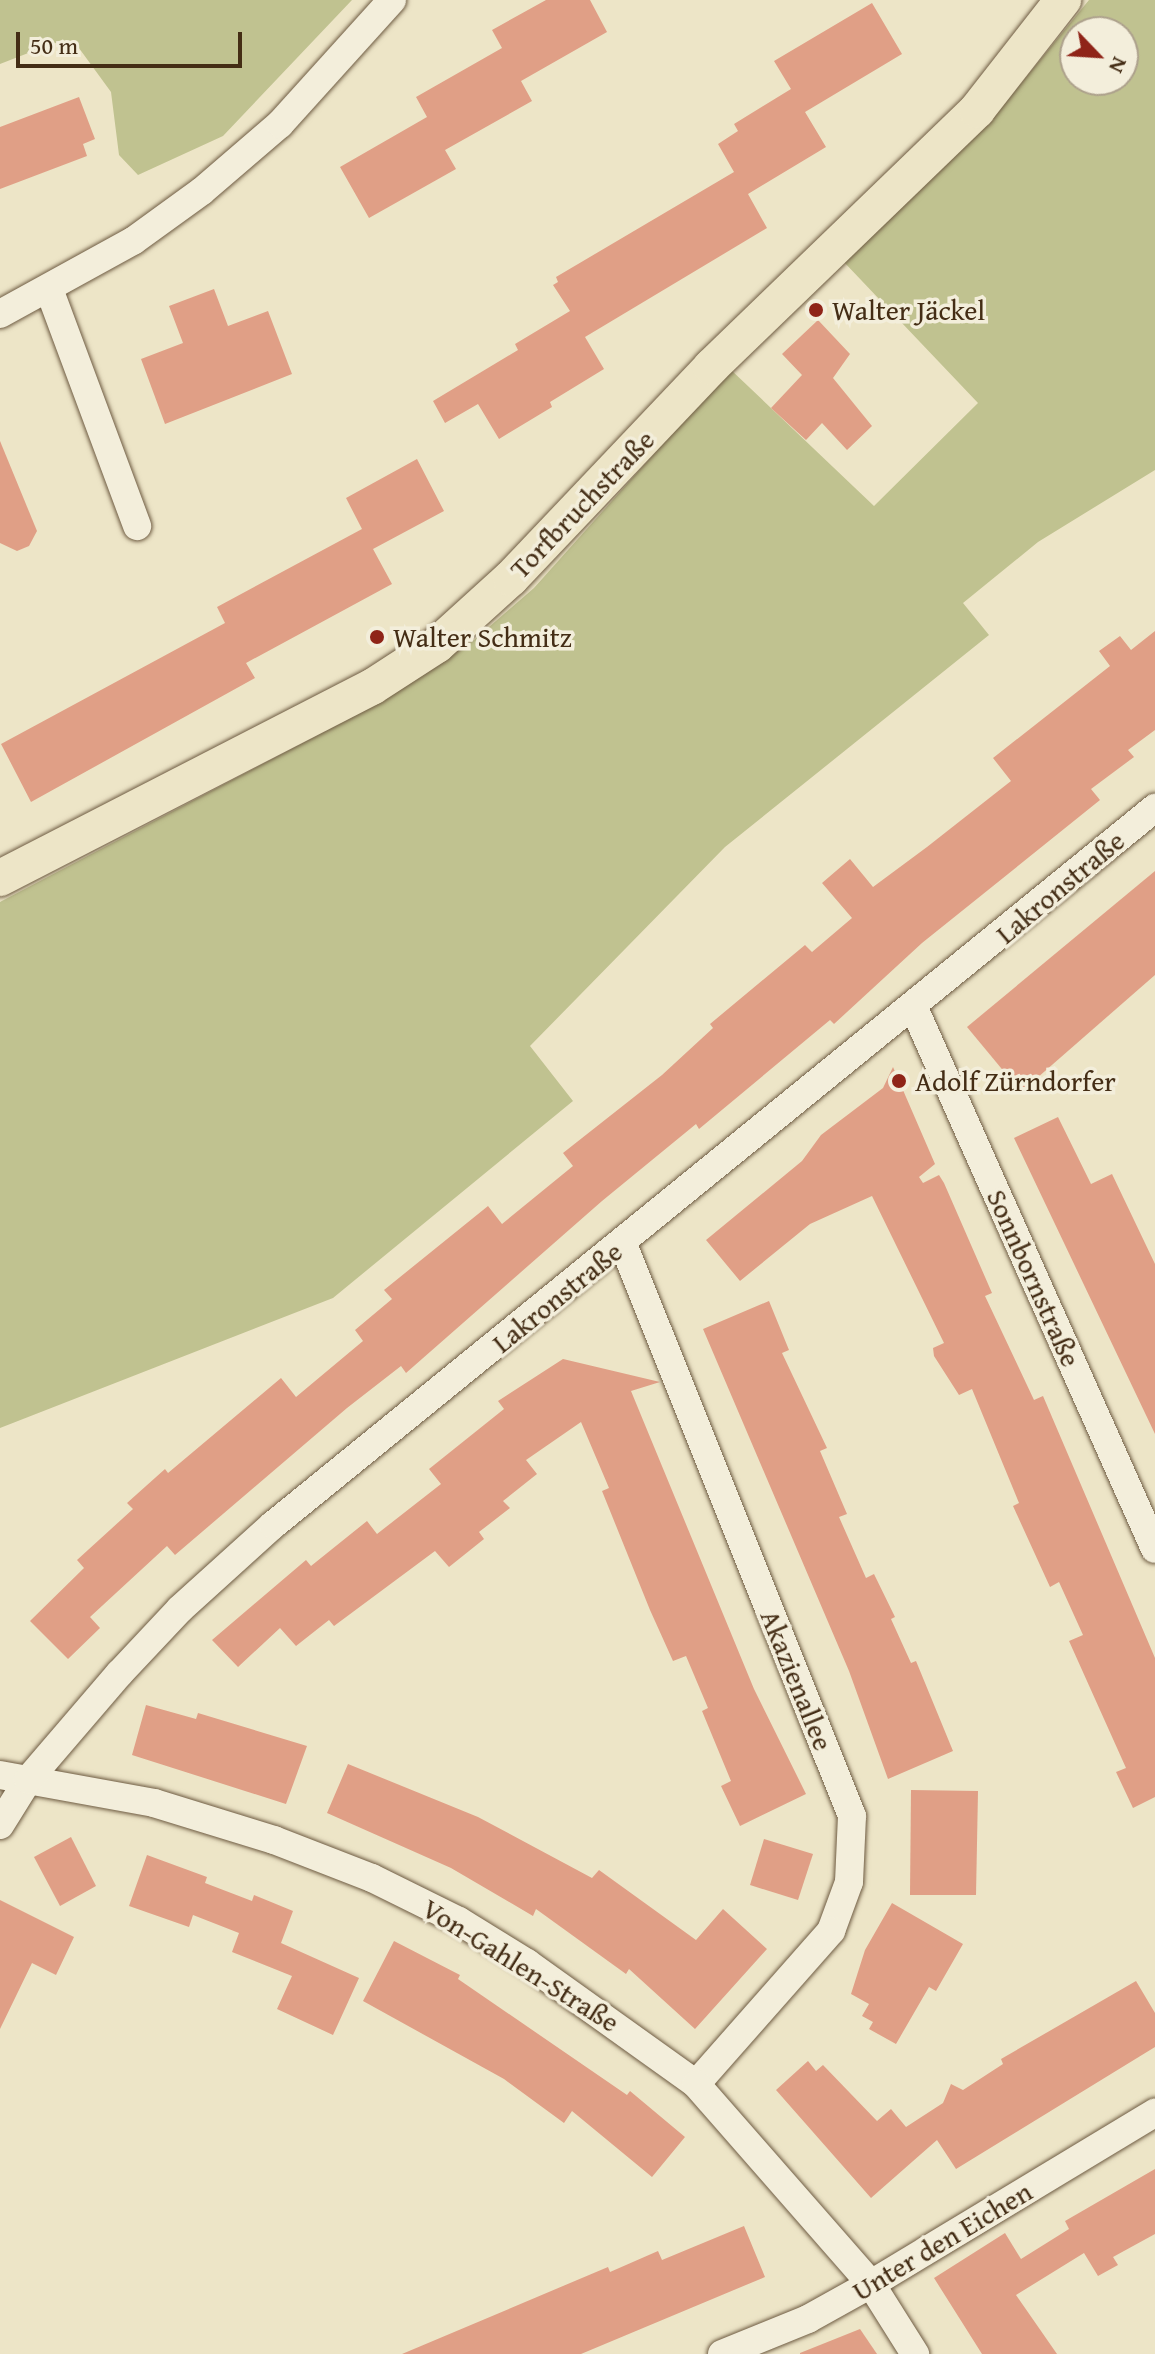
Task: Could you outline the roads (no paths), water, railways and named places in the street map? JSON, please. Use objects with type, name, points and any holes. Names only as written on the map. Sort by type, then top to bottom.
[{"type":"main road","name":"Torfbruchstraße","points":[[0,878],[372,687],[437,645],[511,578],[711,367],[977,110],[1063,0]]},
{"type":"street","points":[[0,314],[133,241],[202,191],[280,124],[392,0]]},
{"type":"street","points":[[49,289],[137,526]]},
{"type":"street","name":"Lakronstraße","points":[[0,1825],[28,1780],[180,1609],[273,1525],[914,1008],[1155,808]]},
{"type":"street","name":"Sonnbornstraße","points":[[914,1008],[1155,1549]]},
{"type":"street","name":"Akazienallee","points":[[623,1244],[852,1816],[849,1882],[831,1931],[696,2084]]},
{"type":"street","name":"Von-Gahlen-Straße","points":[[0,1775],[154,1803],[274,1840],[372,1878],[459,1921],[527,1963],[696,2084],[871,2284],[915,2354]]},
{"type":"street","name":"Unter den Eichen","points":[[722,2354],[808,2319],[871,2284],[1155,2113]]},
{"type":"place","name":"Walter Jäckel","points":[[816,310]]},
{"type":"place","name":"Walter Schmitz","points":[[377,637]]},
{"type":"place","name":"Adolf Zürndorfer","points":[[899,1081]]}]
